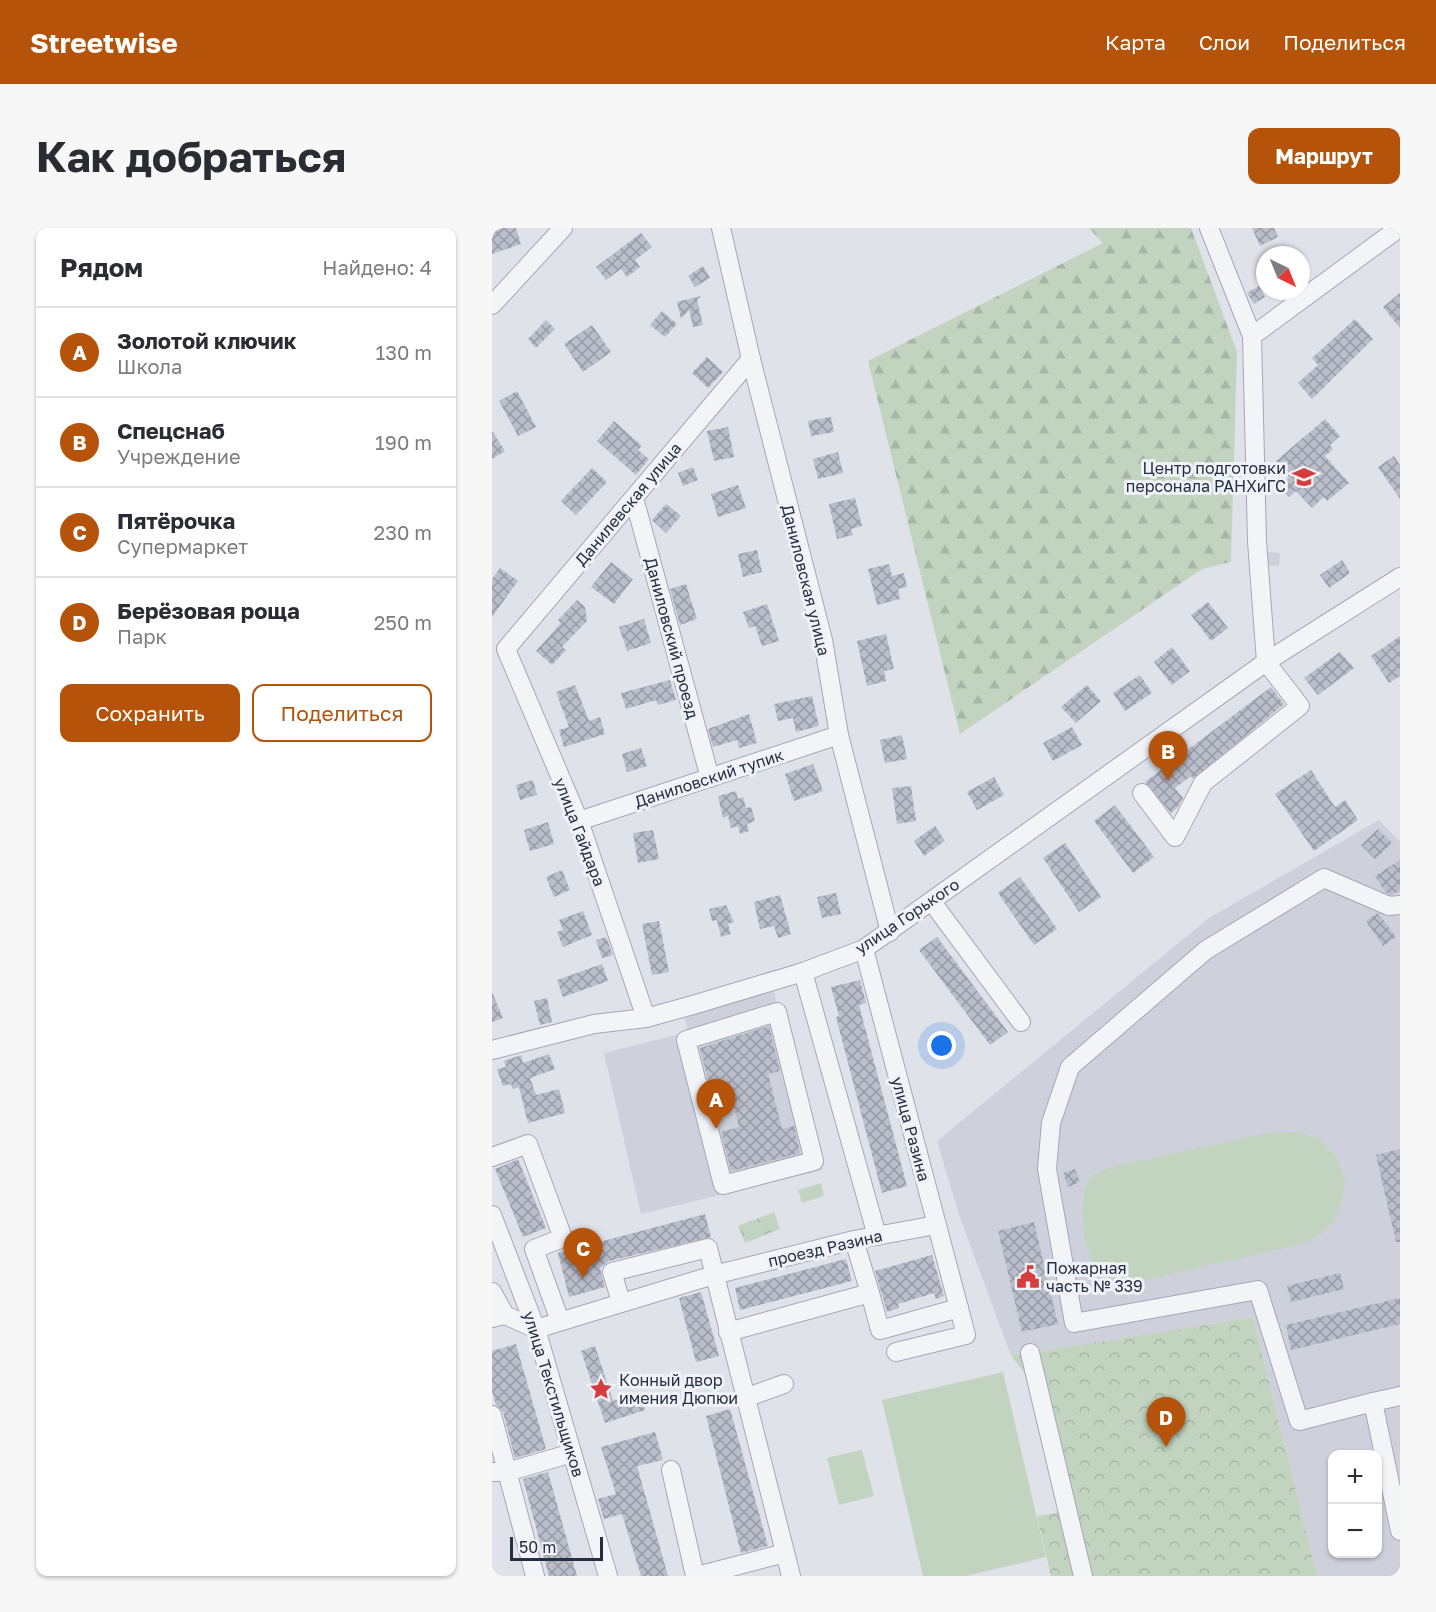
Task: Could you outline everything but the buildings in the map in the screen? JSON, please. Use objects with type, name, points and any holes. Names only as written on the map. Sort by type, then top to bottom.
[{"type":"street","points":[[492,305],[563,228]]},
{"type":"street","name":"Даниловская улица","points":[[721,228],[751,359],[823,640],[839,735],[890,932]]},
{"type":"street","points":[[1142,793],[1175,837],[1203,783],[1300,706],[1266,662],[1257,541],[1252,336],[1209,228]]},
{"type":"street","points":[[1252,336],[1399,228]]},
{"type":"street","name":"Данилевская улица","points":[[506,649],[751,359]]},
{"type":"street","name":"Даниловский проезд","points":[[633,498],[710,778]]},
{"type":"street","name":"улица Горького","points":[[492,1050],[594,1024],[646,1018],[803,972],[864,949],[1266,662],[1400,577]]},
{"type":"street","name":"улица Гайдара","points":[[506,649],[579,821],[646,1018]]},
{"type":"street","name":"Даниловский тупик","points":[[579,821],[839,735]]},
{"type":"street","points":[[1400,905],[1389,906],[1324,878],[1206,950],[1070,1067],[1051,1123],[1047,1169],[1074,1323],[1258,1290],[1299,1420],[1400,1396]]},
{"type":"street","points":[[932,902],[1021,1022]]},
{"type":"street","name":"улица Разина","points":[[864,949],[966,1335],[896,1352]]},
{"type":"street","points":[[803,972],[877,1236]]},
{"type":"street","points":[[768,983],[777,1012],[814,1161],[723,1185],[686,1040],[777,1012]]},
{"type":"street","points":[[693,1005],[700,1036]]},
{"type":"street","points":[[492,1157],[528,1144],[563,1239],[534,1249],[560,1321]]},
{"type":"street","name":"улица Текстильщиков","points":[[492,1215],[536,1329],[608,1576]]},
{"type":"street","name":"проезд Разина","points":[[536,1329],[714,1275],[854,1240],[936,1225]]},
{"type":"street","points":[[854,1240],[880,1329],[959,1308]]},
{"type":"street","points":[[621,1302],[612,1272],[708,1248],[791,1576]]},
{"type":"street","points":[[492,1292],[499,1316],[536,1329]]},
{"type":"street","points":[[728,1332],[870,1293]]},
{"type":"street","points":[[1030,1353],[1083,1576]]},
{"type":"street","points":[[745,1398],[784,1384]]},
{"type":"street","points":[[1373,1402],[1400,1531]]},
{"type":"street","points":[[492,1415],[499,1472],[535,1576]]},
{"type":"street","points":[[499,1472],[572,1453]]},
{"type":"street","points":[[671,1470],[696,1576],[785,1553]]},
{"type":"shaded area","points":[[1268,552],[1280,553],[1279,566],[1266,565]]},
{"type":"shaded area","points":[[1379,820],[1400,842],[1400,1576],[1317,1576],[1253,1317],[1011,1356],[959,1215],[937,1141],[1209,918]]},
{"type":"shaded area","points":[[773,989],[823,1170],[641,1214],[604,1053],[688,1032],[684,1015]]},
{"type":"green space","points":[[1089,228],[1191,228],[1237,352],[1231,562],[1202,569],[960,734],[868,361],[1103,243]]},
{"type":"green space","points":[[1297,1132],[1320,1139],[1336,1156],[1345,1181],[1342,1203],[1331,1226],[1307,1243],[1125,1284],[1118,1284],[1106,1278],[1097,1267],[1085,1237],[1082,1204],[1085,1189],[1097,1173],[1120,1165],[1268,1133]]},
{"type":"green space","points":[[821,1183],[824,1196],[802,1203],[798,1190]]},
{"type":"green space","points":[[774,1212],[780,1229],[745,1243],[738,1226]]},
{"type":"green space","points":[[1253,1317],[1317,1576],[1051,1576],[1037,1516],[1061,1512],[1032,1382],[1011,1356]]},
{"type":"green space","points":[[1003,1372],[1046,1557],[966,1576],[923,1576],[882,1400]]},
{"type":"green space","points":[[862,1450],[874,1496],[839,1505],[827,1458]]},
{"type":"place","name":"Центр подготовки персонала РАНХиГС","points":[[1304,477]]},
{"type":"place","name":"Спецснаб","points":[[1168,781]]},
{"type":"place","name":"Золотой ключик","points":[[716,1129]]},
{"type":"place","name":"Пожарная часть № 339","points":[[1028,1277]]},
{"type":"place","name":"Пятёрочка","points":[[583,1278]]},
{"type":"place","name":"Конный двор имения Дюпюи","points":[[601,1389]]},
{"type":"place","name":"Берёзовая роща","points":[[1166,1447]]}]
